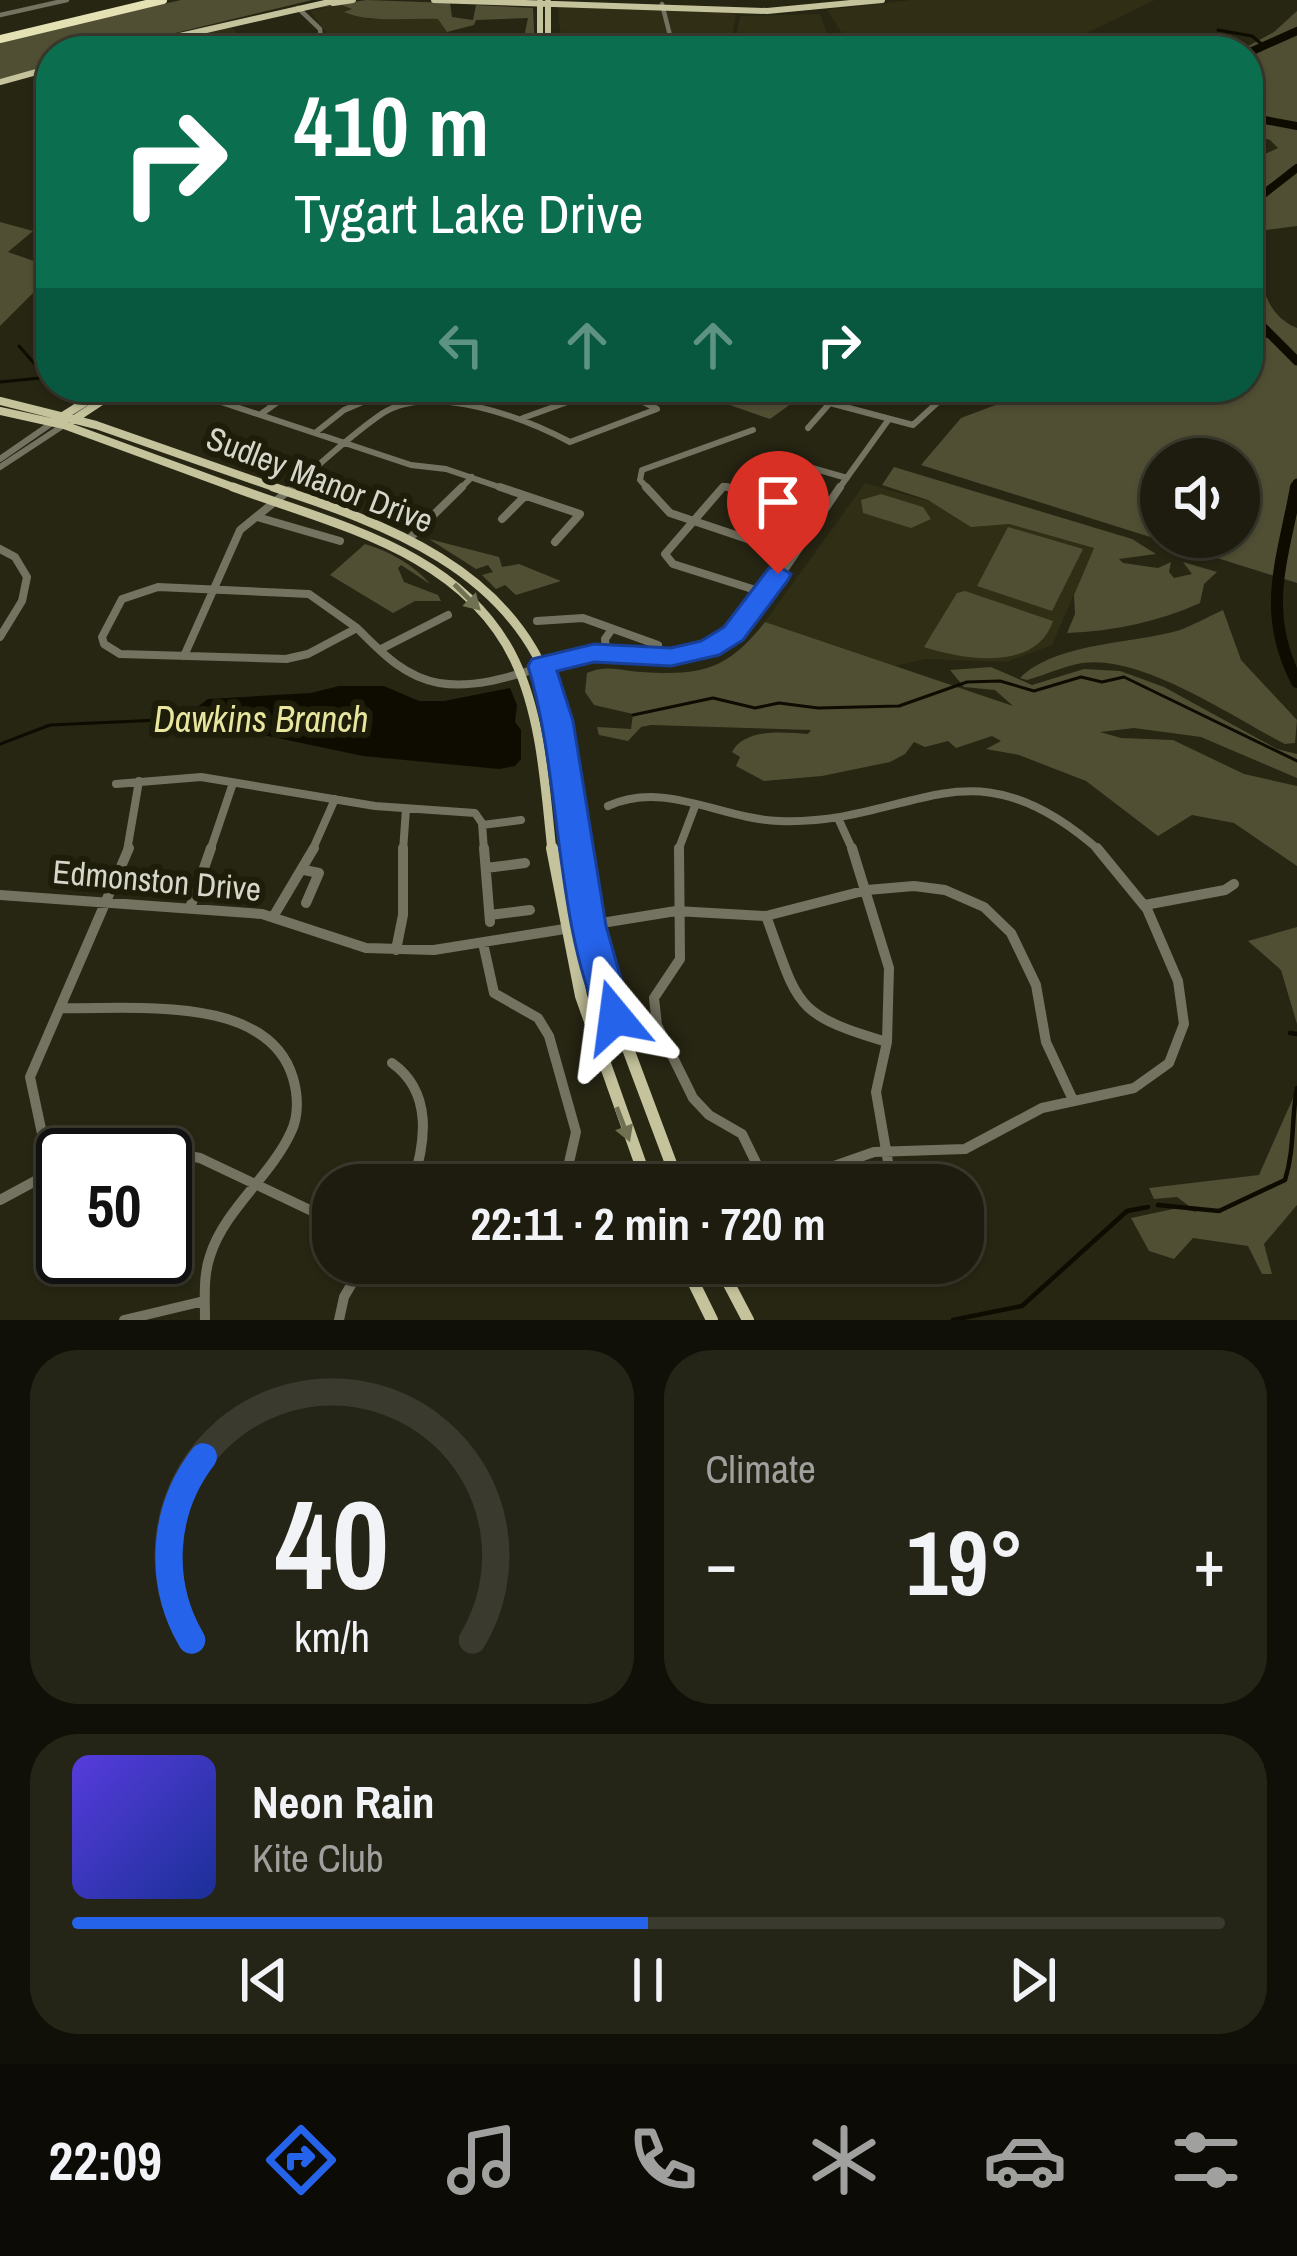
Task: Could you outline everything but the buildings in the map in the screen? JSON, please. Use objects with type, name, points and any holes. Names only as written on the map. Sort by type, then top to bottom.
[{"type":"highway","points":[[0,37],[147,0]]},
{"type":"highway","points":[[0,37],[164,0]]},
{"type":"main road","points":[[178,36],[338,0]]},
{"type":"main road","points":[[298,8],[353,0]]},
{"type":"main road","points":[[434,0],[770,9],[866,0]]},
{"type":"main road","points":[[465,0],[778,11],[882,0]]},
{"type":"main road","points":[[544,36],[545,2]]},
{"type":"main road","points":[[0,82],[36,72]]},
{"type":"main road","name":"Sudley Manor Drive","points":[[0,401],[286,492],[409,539],[492,596],[542,666],[559,721],[590,926],[628,1058],[671,1164]]},
{"type":"main road","points":[[64,420],[89,402]]},
{"type":"main road","points":[[64,420],[96,402]]},
{"type":"main road","name":"Sudley Manor Drive","points":[[0,411],[64,420],[391,544],[433,567],[484,613],[521,670],[540,739],[564,930],[614,1100],[640,1164]]},
{"type":"main road","points":[[694,1284],[712,1320]]},
{"type":"main road","points":[[729,1284],[748,1320]]},
{"type":"street","points":[[0,16],[67,0]]},
{"type":"street","points":[[662,5],[670,36]]},
{"type":"street","points":[[298,8],[320,29],[321,36]]},
{"type":"street","points":[[221,402],[580,514],[555,542]]},
{"type":"street","points":[[260,414],[277,402]]},
{"type":"street","points":[[314,434],[344,410],[370,402]]},
{"type":"street","points":[[184,656],[235,537],[386,410],[411,402]]},
{"type":"street","points":[[429,402],[523,418],[571,442],[657,410],[647,402]]},
{"type":"street","points":[[551,402],[559,405]]},
{"type":"street","points":[[523,418],[568,402]]},
{"type":"street","points":[[808,428],[830,403],[919,423],[941,402]]},
{"type":"street","points":[[357,628],[298,657],[120,654],[104,644],[103,629],[114,607],[135,592],[158,587],[309,594],[331,604],[381,649],[399,667],[436,682],[470,682],[606,652],[671,657],[709,648],[734,633],[889,419]]},
{"type":"street","points":[[0,463],[64,420]]},
{"type":"street","points":[[753,430],[639,475],[662,508],[792,554]]},
{"type":"street","points":[[757,494],[783,466],[805,466],[848,478]]},
{"type":"street","points":[[409,539],[472,478]]},
{"type":"street","points":[[765,593],[667,562],[665,554],[724,486],[822,514]]},
{"type":"street","points":[[502,519],[525,496]]},
{"type":"street","points":[[256,517],[340,541]]},
{"type":"street","points":[[0,549],[21,562],[28,575],[26,597],[0,637]]},
{"type":"street","points":[[537,621],[568,614],[658,645]]},
{"type":"street","points":[[381,649],[448,615]]},
{"type":"street","points":[[606,652],[605,639],[612,629]]},
{"type":"street","points":[[116,784],[201,777],[406,809],[475,813],[482,825],[490,919],[530,910]]},
{"type":"street","points":[[41,1128],[30,1077],[129,847],[140,781]]},
{"type":"street","points":[[190,908],[233,783]]},
{"type":"street","points":[[608,806],[624,798],[654,795],[773,821],[838,818],[964,790],[1028,803],[1099,850],[1145,905],[1179,982],[1186,1019],[1174,1056],[1144,1084],[1029,1114],[988,1142],[965,1149],[935,1154],[885,1152],[836,1164]]},
{"type":"street","points":[[273,917],[304,870],[335,799]]},
{"type":"street","points":[[695,806],[675,851],[680,959],[654,998],[658,1025],[693,1098],[709,1115],[742,1134],[757,1164]]},
{"type":"street","points":[[396,950],[402,928],[401,841],[406,809]]},
{"type":"street","points":[[838,818],[867,890],[890,968],[887,1042],[876,1092],[888,1164]]},
{"type":"street","points":[[482,825],[521,820]]},
{"type":"street","points":[[486,868],[525,863]]},
{"type":"street","points":[[304,870],[319,873],[320,879],[306,903]]},
{"type":"street","points":[[1145,905],[1225,890],[1234,884]]},
{"type":"street","name":"Edmonston Drive","points":[[0,895],[273,917],[328,939],[396,950],[483,944],[676,911],[766,916],[867,890],[914,886],[945,890],[967,897],[1000,920],[1028,964],[1042,1007],[1046,1042],[1073,1100]]},
{"type":"street","points":[[766,916],[794,1000],[828,1025],[887,1042]]},
{"type":"street","points":[[483,944],[494,993],[538,1018],[549,1036],[576,1132],[569,1164]]},
{"type":"street","points":[[62,1007],[237,1021],[271,1039],[292,1076],[296,1117],[291,1133],[211,1250],[205,1320]]},
{"type":"street","points":[[392,1063],[410,1076],[420,1104],[422,1143],[417,1164]]},
{"type":"street","points":[[192,1156],[312,1211]]},
{"type":"street","points":[[0,1200],[36,1179]]},
{"type":"street","points":[[339,1320],[352,1284]]},
{"type":"street","points":[[124,1320],[204,1301]]},
{"type":"shaded area","points":[[181,0],[312,0],[163,36],[36,36],[36,70],[0,79],[0,42]]},
{"type":"shaded area","points":[[366,0],[450,3],[452,17],[473,20],[476,5],[533,8],[534,36],[524,36],[528,18],[476,20],[474,25],[447,32],[438,19],[365,18],[344,12],[352,9],[342,5],[309,9]]},
{"type":"shaded area","points":[[911,0],[1155,0],[1080,36],[844,36],[827,10]]},
{"type":"shaded area","points":[[351,3],[368,20],[392,15],[438,19],[448,27],[446,36],[329,36],[310,11]]},
{"type":"shaded area","points":[[558,7],[736,13],[732,36],[561,36]]},
{"type":"shaded area","points":[[1297,11],[1297,226],[1263,230],[1263,155],[1278,148],[1263,138],[1263,38]]},
{"type":"shaded area","points":[[820,14],[828,36],[737,36],[740,16]]},
{"type":"shaded area","points":[[224,24],[236,36],[179,36]]},
{"type":"shaded area","points":[[0,222],[33,231],[8,252],[36,262],[36,290],[0,326]]},
{"type":"shaded area","points":[[1263,287],[1274,311],[1297,328],[1297,583],[1217,558],[1260,558],[1260,438],[1140,438],[1140,534],[921,465],[961,418],[1003,402],[1263,402]]},
{"type":"shaded area","points":[[726,402],[794,402],[770,419]]},
{"type":"shaded area","points":[[894,467],[1132,539],[1140,544],[1140,556],[1119,559],[1123,563],[1158,568],[1171,562],[1169,572],[1174,578],[1192,574],[1183,562],[1217,572],[1204,584],[1200,603],[1184,610],[1135,624],[1067,633],[1075,614],[1074,595],[1094,548],[1009,524],[971,527],[928,500],[882,485]]},
{"type":"shaded area","points":[[865,483],[1094,548],[1052,645],[1007,662],[926,659],[894,666],[765,622]]},
{"type":"shaded area","points":[[881,494],[923,507],[931,519],[911,528],[863,513],[861,500]]},
{"type":"shaded area","points":[[1008,527],[1083,549],[1052,611],[977,586]]},
{"type":"shaded area","points":[[429,539],[499,557],[502,567],[519,564],[561,581],[516,595],[505,585],[496,589],[482,575],[493,572],[488,565],[476,569]]},
{"type":"shaded area","points":[[365,544],[409,565],[430,584],[401,565],[404,582],[438,595],[441,601],[415,601],[393,613],[330,575]]},
{"type":"shaded area","points":[[965,591],[1053,621],[1044,637],[1015,655],[978,658],[924,647],[957,593]]},
{"type":"shaded area","points":[[1223,610],[1241,660],[1297,720],[1295,743],[1285,744],[1186,690],[1131,668],[1082,663],[1020,678],[1054,657],[1180,630]]},
{"type":"shaded area","points":[[765,622],[1013,706],[995,690],[964,687],[950,670],[991,667],[1032,685],[1084,669],[1120,671],[1164,687],[1277,749],[1297,754],[1297,778],[1201,737],[1134,728],[1100,732],[1121,738],[1173,740],[1244,774],[1297,786],[1297,866],[1234,823],[1192,815],[1158,836],[1086,781],[1019,755],[986,749],[1001,741],[992,736],[956,748],[948,741],[925,747],[914,742],[890,762],[822,776],[764,781],[736,766],[740,757],[732,752],[738,744],[755,735],[808,734],[811,730],[651,725],[641,727],[628,741],[599,735],[597,727],[631,729],[633,714],[594,705],[585,692],[587,673],[607,668],[682,672],[712,666],[739,650]]},
{"type":"shaded area","points":[[1297,927],[1297,1024],[1281,970],[1248,941]]},
{"type":"shaded area","points":[[1297,1089],[1297,1205],[1264,1244],[1272,1274],[1262,1274],[1248,1246],[1193,1238],[1174,1259],[1149,1251],[1131,1218],[1178,1208],[1197,1212],[1177,1197],[1154,1199],[1149,1188],[1259,1175]]},
{"type":"water","points":[[339,686],[384,686],[419,701],[510,688],[517,705],[515,722],[521,730],[521,759],[515,766],[499,769],[363,756],[183,718],[208,699],[311,693]]},
{"type":"waterway","points":[[1218,30],[1252,36]]},
{"type":"waterway","points":[[1263,46],[1297,31]]},
{"type":"waterway","points":[[1263,120],[1297,126]]},
{"type":"waterway","points":[[1263,194],[1297,168]]},
{"type":"waterway","points":[[1263,327],[1297,361]]},
{"type":"waterway","points":[[1263,337],[1272,335]]},
{"type":"waterway","points":[[19,346],[36,365]]},
{"type":"waterway","points":[[0,382],[36,378]]},
{"type":"waterway","points":[[1296,490],[1297,483]]},
{"type":"waterway","points":[[1296,487],[1277,608],[1279,632],[1297,682]]},
{"type":"waterway","name":"Dawkins Branch","points":[[633,715],[713,698],[755,708],[779,703],[818,708],[899,706],[967,682],[1000,681],[1034,691],[1081,677],[1102,682],[1124,677],[1297,761]]},
{"type":"waterway","name":"Dawkins Branch","points":[[0,744],[50,725],[182,719]]},
{"type":"waterway","points":[[1290,1033],[1297,1034]]},
{"type":"waterway","points":[[1158,1205],[1219,1211],[1285,1180],[1297,1088]]},
{"type":"waterway","points":[[953,1320],[1022,1306],[1127,1211],[1148,1207]]},
{"type":"route","points":[[615,1017],[590,926],[559,721],[542,666],[594,653],[671,657],[709,648],[734,633],[778,574]]}]
